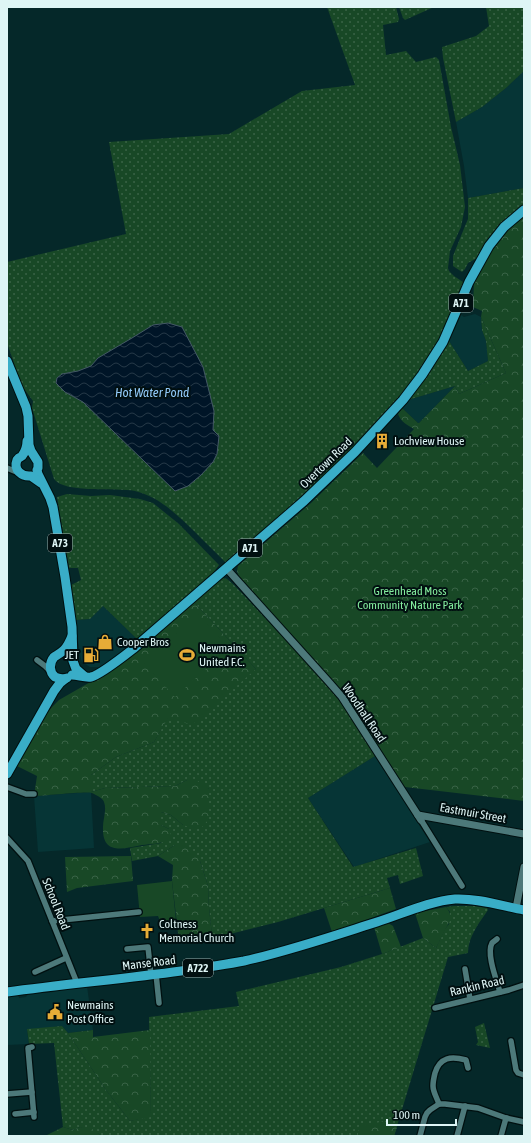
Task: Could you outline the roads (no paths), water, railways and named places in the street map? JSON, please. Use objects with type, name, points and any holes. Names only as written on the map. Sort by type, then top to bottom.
[{"type":"main road","name":"Overtown Road","points":[[68,677],[92,676],[134,649],[304,501],[355,452],[403,400],[422,375],[443,342],[470,282],[489,246],[504,227],[524,210]]},
{"type":"main road","points":[[7,361],[26,407],[28,416],[27,444],[16,468],[19,473],[25,476],[34,473],[38,465],[30,450],[28,436]]},
{"type":"main road","points":[[20,458],[26,454],[34,457]]},
{"type":"main road","name":"A73","points":[[7,774],[54,691],[60,683],[74,672],[72,635],[55,512],[46,489],[34,473]]},
{"type":"main road","points":[[54,691],[56,685],[50,665],[56,656],[68,645],[72,635]]},
{"type":"main road","points":[[56,656],[67,655],[74,662],[76,669],[84,676]]},
{"type":"main road","points":[[52,674],[59,678],[68,677]]},
{"type":"main road","name":"Manse Road","points":[[7,992],[153,975],[250,959],[329,938],[422,906],[453,899],[465,899],[520,909]]},
{"type":"street","points":[[19,473],[7,467],[20,458]]},
{"type":"street","name":"Woodhall Road","points":[[227,569],[342,697],[462,886]]},
{"type":"street","points":[[52,674],[46,666],[38,660],[48,660],[56,656]]},
{"type":"street","points":[[7,786],[26,794],[34,794]]},
{"type":"street","name":"Eastmuir Street","points":[[419,817],[524,834]]},
{"type":"street","name":"School Road","points":[[7,838],[28,861],[77,983]]},
{"type":"street","points":[[520,909],[524,867]]},
{"type":"street","points":[[52,922],[138,912]]},
{"type":"street","points":[[497,939],[492,943],[490,956],[500,992]]},
{"type":"street","points":[[127,949],[148,947],[159,1001],[152,999]]},
{"type":"street","points":[[35,972],[66,958]]},
{"type":"street","points":[[465,969],[470,999]]},
{"type":"street","name":"Rankin Road","points":[[435,1008],[524,986]]},
{"type":"street","points":[[511,1041],[515,1067],[518,1073],[524,1075]]},
{"type":"street","points":[[15,1114],[34,1114],[28,1048],[32,1047]]},
{"type":"street","points":[[443,1053],[446,1059]]},
{"type":"street","points":[[468,1068],[466,1060],[470,1053]]},
{"type":"street","points":[[439,1104],[433,1087],[433,1080],[437,1068],[446,1059],[456,1058],[466,1060]]},
{"type":"street","points":[[7,1094],[32,1092]]},
{"type":"street","points":[[420,1136],[425,1118],[430,1110],[439,1104],[478,1108],[506,1118],[524,1122]]},
{"type":"street","points":[[457,1136],[465,1106]]},
{"type":"street","points":[[501,1136],[506,1118]]},
{"type":"water","name":"Hot Water Pond","points":[[168,323],[182,327],[203,367],[214,411],[213,430],[219,436],[217,454],[213,462],[188,486],[175,491],[83,402],[65,392],[56,383],[57,378],[62,374],[78,371],[91,366],[98,358],[153,325]]},
{"type":"place","name":"Lochview House","points":[[382,441]]},
{"type":"place","name":"Cooper Bros","points":[[105,642]]},
{"type":"place","name":"JET","points":[[91,655]]},
{"type":"place","name":"Newmains United F.C.","points":[[187,655]]},
{"type":"place","name":"Coltness Memorial Church","points":[[147,931]]},
{"type":"place","name":"Newmains Post Office","points":[[55,1012]]},
{"type":"park label","name":"Greenhead Moss Community Nature Park","points":[[410,598]]}]
